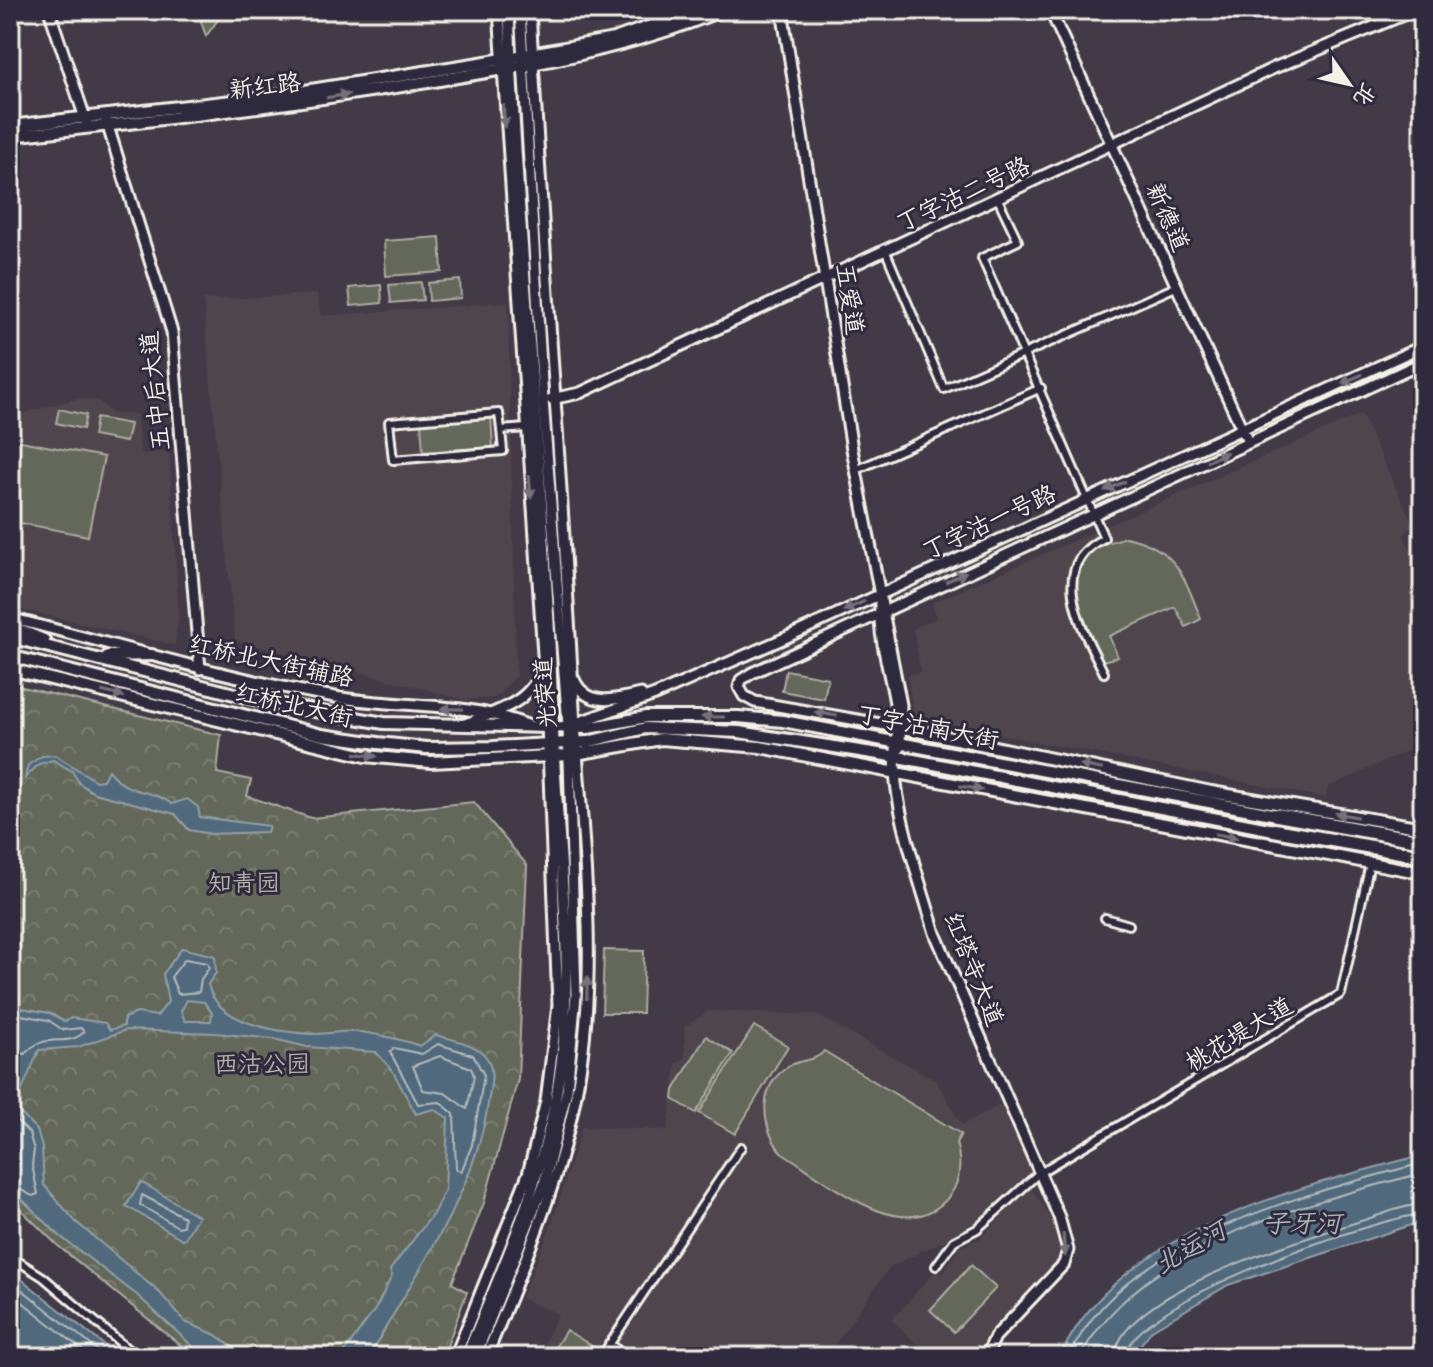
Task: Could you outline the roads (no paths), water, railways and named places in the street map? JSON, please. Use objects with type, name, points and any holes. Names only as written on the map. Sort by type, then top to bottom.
[{"type":"highway","points":[[1416,10],[1423,23]]},
{"type":"highway","points":[[1277,815],[1423,841]]},
{"type":"highway","points":[[1274,830],[1423,856]]},
{"type":"main road","points":[[49,10],[86,123]]},
{"type":"main road","points":[[486,1357],[546,1207],[566,1139],[581,1065],[587,966],[573,749],[573,678],[539,400],[499,10]]},
{"type":"main road","points":[[506,64],[509,10]]},
{"type":"main road","name":"光荣道","points":[[520,10],[528,60],[539,400],[552,636],[550,726]]},
{"type":"main road","points":[[528,60],[530,10]]},
{"type":"main road","points":[[528,60],[614,39],[696,10]]},
{"type":"main road","points":[[528,60],[638,42],[722,10]]},
{"type":"main road","name":"五爱道","points":[[782,10],[856,470],[881,594],[900,727],[898,741]]},
{"type":"main road","name":"新德道","points":[[1050,10],[1248,442]]},
{"type":"main road","name":"丁字沽二号路","points":[[539,400],[580,393],[827,280],[1274,68],[1416,10]]},
{"type":"main road","name":"新红路","points":[[10,126],[106,121],[528,60]]},
{"type":"main road","name":"五中后大道","points":[[106,121],[172,332],[200,669]]},
{"type":"main road","name":"新红路","points":[[10,136],[86,123]]},
{"type":"main road","name":"丁字沽一号路","points":[[573,726],[672,687],[881,594],[1423,346]]},
{"type":"main road","name":"丁字沽一号路","points":[[900,727],[755,702],[744,696],[739,687],[741,680],[752,673],[1423,362]]},
{"type":"main road","points":[[466,1355],[523,1188],[552,1064],[558,1005],[550,726],[542,658],[526,428],[539,400]]},
{"type":"main road","name":"光荣道","points":[[539,400],[573,726]]},
{"type":"main road","name":"红桥北大街辅路","points":[[10,618],[200,669],[338,698],[494,713],[527,725]]},
{"type":"main road","points":[[10,626],[64,648]]},
{"type":"main road","name":"红桥北大街","points":[[10,637],[64,648],[286,706],[384,723],[573,726]]},
{"type":"main road","points":[[94,656],[152,655]]},
{"type":"main road","name":"红桥北大街","points":[[10,656],[336,737],[427,748],[573,749]]},
{"type":"main road","points":[[460,726],[494,713],[530,690],[540,672],[542,658]]},
{"type":"main road","points":[[10,662],[44,666]]},
{"type":"main road","points":[[10,669],[365,756],[431,762],[551,750]]},
{"type":"main road","points":[[573,678],[583,693],[604,700],[672,687]]},
{"type":"main road","name":"丁字沽南大街","points":[[573,726],[596,727],[646,717],[738,717],[898,741],[1277,815]]},
{"type":"main road","points":[[900,727],[1009,752],[1423,828]]},
{"type":"main road","name":"丁字沽南大街","points":[[573,749],[633,730],[690,728],[785,738],[1274,830]]},
{"type":"main road","points":[[573,749],[634,741],[689,740],[760,747],[1423,873]]},
{"type":"main road","name":"红塔寺大道","points":[[898,741],[894,772],[935,933],[1059,1217],[1068,1250],[1064,1264],[995,1337],[986,1357]]},
{"type":"main road","name":"光荣道","points":[[466,1355],[544,1184],[567,1090],[574,1036],[577,958],[573,749]]},
{"type":"main road","points":[[1009,752],[1049,772]]},
{"type":"street","points":[[998,199],[1018,241],[982,258],[1089,497],[1104,538],[1081,559],[1071,586],[1072,603],[1104,673]]},
{"type":"street","points":[[886,252],[944,389],[1178,286]]},
{"type":"street","points":[[856,470],[1041,388]]},
{"type":"street","points":[[499,413],[501,430],[503,451],[393,460],[389,422],[499,413]]},
{"type":"street","points":[[501,430],[526,428]]},
{"type":"street","name":"桃花堤大道","points":[[936,1266],[954,1241],[977,1229],[1039,1173],[1341,994],[1370,863]]},
{"type":"street","points":[[1105,918],[1129,925]]},
{"type":"street","points":[[601,1357],[741,1147]]},
{"type":"street","points":[[10,1256],[43,1277],[137,1357]]},
{"type":"street","points":[[609,1344],[630,1357]]},
{"type":"water","points":[[55,755],[96,781],[103,780],[108,770],[124,785],[172,804],[187,799],[198,807],[200,817],[269,826],[267,832],[211,834],[189,830],[175,814],[94,793],[79,783],[72,771],[53,760],[39,764],[25,778],[28,765],[42,756]]},
{"type":"water","points":[[182,948],[215,956],[216,973],[208,984],[213,998],[235,1017],[250,1023],[298,1033],[361,1032],[420,1046],[436,1035],[476,1048],[489,1062],[492,1080],[480,1139],[456,1204],[369,1357],[341,1357],[376,1308],[392,1276],[390,1270],[433,1214],[445,1190],[448,1118],[434,1109],[416,1114],[392,1070],[376,1052],[307,1047],[274,1039],[215,1033],[126,1030],[78,1047],[39,1050],[22,1090],[17,1094],[20,1113],[37,1130],[42,1148],[44,1185],[75,1221],[160,1293],[185,1322],[214,1334],[247,1357],[204,1357],[137,1295],[61,1237],[10,1188],[10,1085],[22,1075],[19,1063],[10,1058],[10,1006],[50,1013],[65,1022],[71,1018],[105,1023],[110,1030],[124,1026],[124,1018],[137,1013],[157,1016],[168,1002],[163,974]],"holes":[[[187,1000],[204,1002],[212,1013],[211,1021],[185,1021],[181,1011]]]},
{"type":"water","name":"子牙河","points":[[1423,1155],[1423,1221],[1228,1285],[1152,1330],[1131,1357],[1060,1357],[1086,1313],[1123,1277],[1167,1246],[1217,1220],[1269,1199]]},
{"type":"water","points":[[141,1182],[198,1216],[184,1240],[126,1206]]},
{"type":"water","points":[[10,1270],[119,1357],[10,1355]]},
{"type":"park label","name":"知青园","points":[[244,883]]},
{"type":"park label","name":"西沽公园","points":[[262,1064]]},
{"type":"water label","name":"北运河","points":[[1190,1247]]}]
